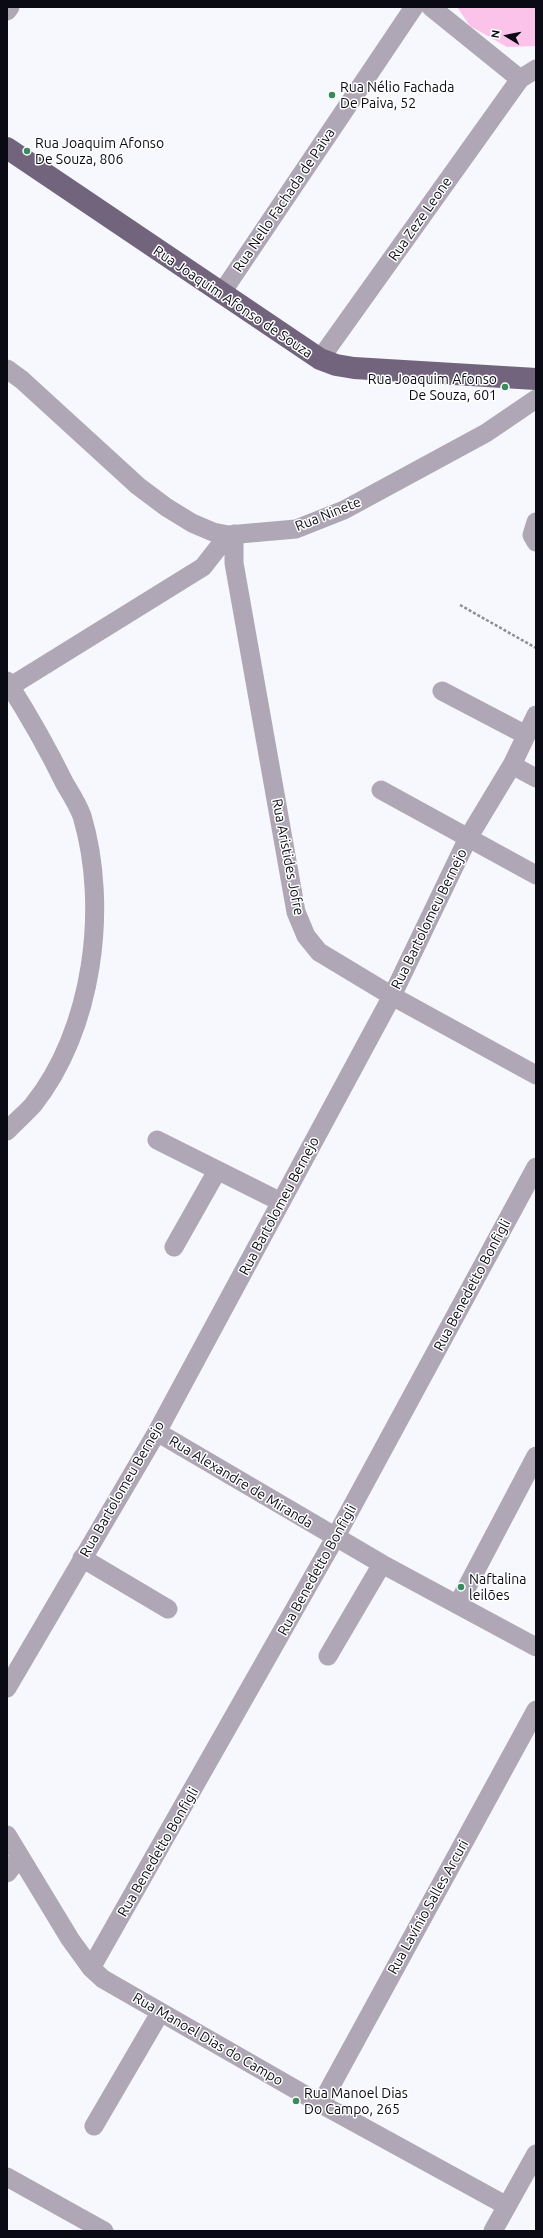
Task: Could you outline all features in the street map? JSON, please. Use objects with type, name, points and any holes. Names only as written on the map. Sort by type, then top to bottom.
[{"type":"main road","name":"Rua Joaquim Afonso de Souza","points":[[7,148],[320,360],[336,365],[354,368],[536,379]]},
{"type":"street","points":[[7,11],[10,7]]},
{"type":"street","name":"Rua Nello Fachada de Paiva","points":[[221,294],[414,7]]},
{"type":"street","points":[[431,7],[520,79],[536,68]]},
{"type":"street","name":"Rua Zeze Leone","points":[[320,360],[520,79]]},
{"type":"street","name":"Rua Ninete","points":[[7,369],[22,380],[138,486],[166,507],[192,523],[213,532],[231,534],[296,528],[344,510],[486,433],[536,399]]},
{"type":"street","points":[[536,522],[532,535],[536,542]]},
{"type":"street","points":[[7,1131],[32,1106],[54,1072],[73,1032],[85,994],[94,930],[92,872],[82,815],[53,760],[9,684],[203,567],[231,534]]},
{"type":"street","name":"Rua Aristides Jofre","points":[[231,534],[234,563],[296,912],[306,936],[319,952],[392,996],[536,1075]]},
{"type":"street","points":[[442,690],[526,735]]},
{"type":"street","name":"Rua Bartolomeu Bernejo","points":[[7,1688],[157,1432],[392,996],[468,838],[512,765],[536,716]]},
{"type":"street","points":[[512,765],[536,778]]},
{"type":"street","points":[[381,790],[536,875]]},
{"type":"street","points":[[157,1140],[281,1202]]},
{"type":"street","name":"Rua Benedetto Bonfigli","points":[[91,1968],[335,1538],[536,1167]]},
{"type":"street","points":[[174,1248],[218,1171]]},
{"type":"street","name":"Rua Alexandre de Miranda","points":[[157,1432],[335,1538],[536,1647]]},
{"type":"street","points":[[458,1604],[536,1456]]},
{"type":"street","points":[[82,1558],[168,1609]]},
{"type":"street","points":[[328,1656],[382,1564]]},
{"type":"street","name":"Rua Lavínio Salles Arcuri","points":[[321,2104],[536,1710]]},
{"type":"street","name":"Rua Manoel Dias do Campo","points":[[7,1835],[70,1939],[91,1968],[103,1979],[321,2104],[507,2206]]},
{"type":"street","points":[[7,1873],[20,1857]]},
{"type":"street","points":[[94,2126],[160,2013]]},
{"type":"street","points":[[493,2231],[507,2206],[530,2179],[536,2154]]},
{"type":"street","points":[[7,2177],[104,2231]]},
{"type":"path","points":[[460,605],[536,648]]},
{"type":"shaded area","points":[[457,7],[536,7],[536,46],[507,47],[470,26]]},
{"type":"place","name":"Rua Nélio Fachada De Paiva, 52","points":[[332,95]]},
{"type":"place","name":"Rua Joaquim Afonso De Souza, 806","points":[[27,151]]},
{"type":"place","name":"Rua Joaquim Afonso De Souza, 601","points":[[505,387]]},
{"type":"place","name":"Naftalina leilões","points":[[461,1587]]},
{"type":"place","name":"Rua Manoel Dias Do Campo, 265","points":[[296,2101]]}]
